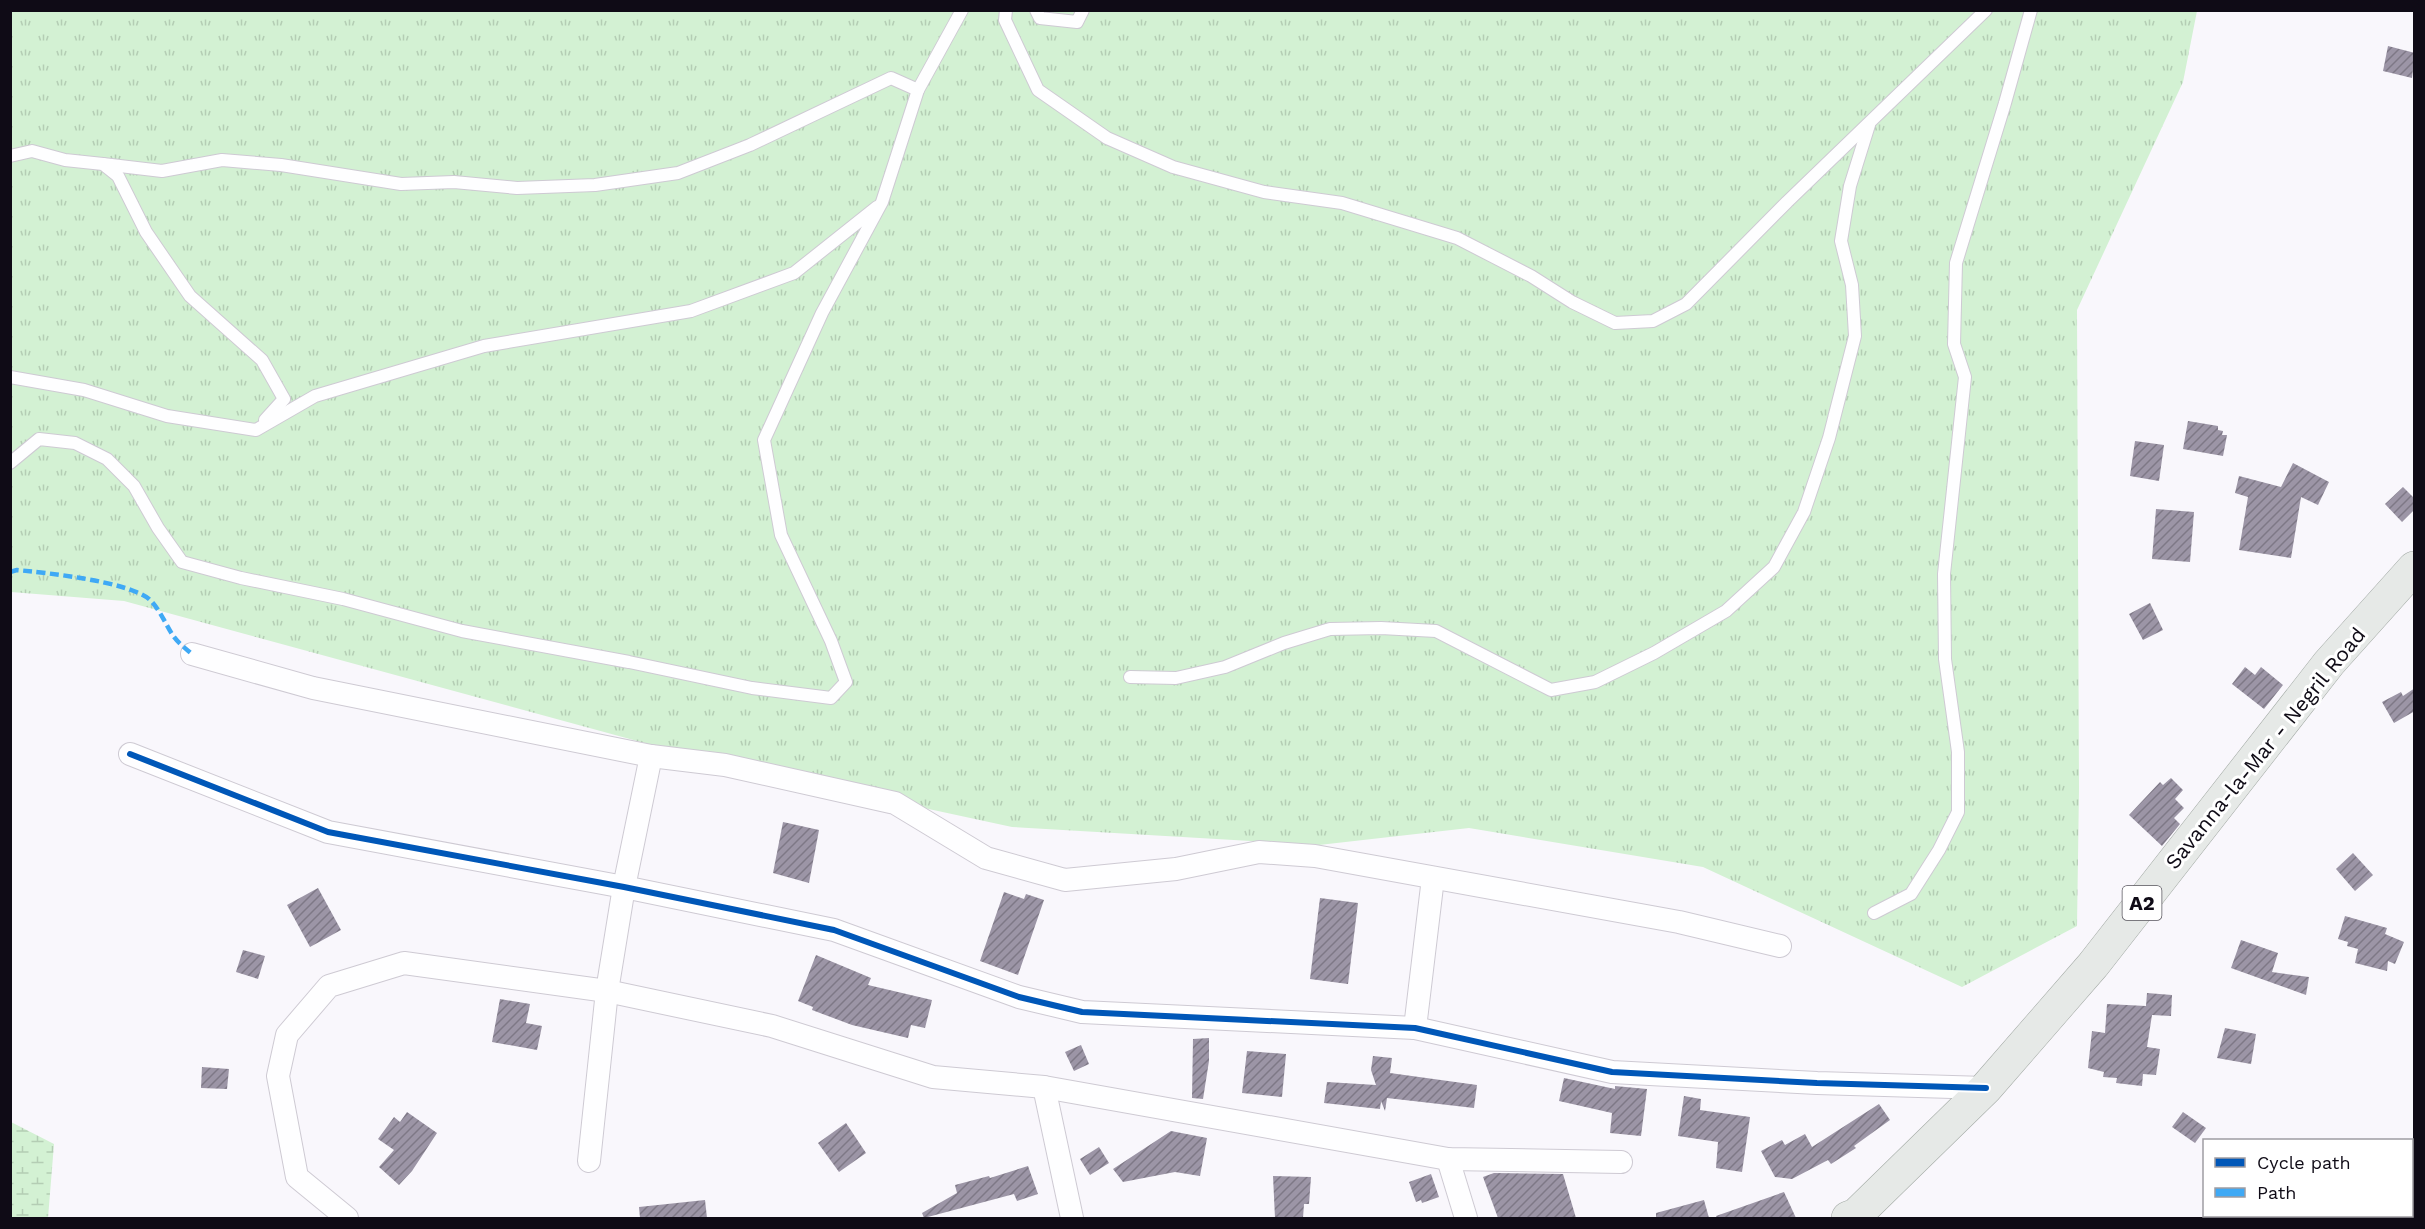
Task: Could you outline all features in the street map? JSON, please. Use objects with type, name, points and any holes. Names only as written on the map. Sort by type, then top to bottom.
[{"type":"main road","name":"Savanna-la-Mar - Negril Road","points":[[1848,1218],[1856,1215],[1986,1088],[2093,965],[2329,663],[2415,568]]},
{"type":"street","points":[[192,654],[313,688],[651,756],[724,765],[895,803],[986,858],[1065,880],[1176,869],[1259,852],[1315,856],[1679,922],[1780,946]]},
{"type":"street","points":[[130,754],[328,832],[624,887],[834,930],[1018,997],[1082,1011],[1415,1028],[1612,1072],[1817,1083],[1986,1088]]},
{"type":"street","points":[[589,1161],[607,990],[624,887],[651,756]]},
{"type":"street","points":[[1415,1028],[1433,878]]},
{"type":"street","points":[[347,1218],[297,1177],[278,1076],[287,1035],[329,986],[404,963],[607,990],[772,1026],[933,1077],[1044,1086],[1448,1159],[1621,1162]]},
{"type":"street","points":[[1044,1086],[1072,1218]]},
{"type":"street","points":[[1448,1159],[1466,1218]]},
{"type":"lane","points":[[10,463],[39,439],[75,443],[107,459],[134,486],[158,528],[182,562],[241,578],[343,599],[462,631],[752,688],[831,698],[846,682],[831,641],[781,535],[764,440],[822,313],[882,202],[918,90],[962,10]]},
{"type":"lane","points":[[1006,10],[1005,20],[1038,90],[1107,138],[1173,167],[1264,192],[1342,204],[1457,238],[1531,276],[1572,302],[1615,323],[1653,321],[1686,304],[1787,202],[1986,10]]},
{"type":"lane","points":[[1036,10],[1040,18],[1077,22],[1083,10]]},
{"type":"lane","points":[[1874,913],[1911,894],[1939,850],[1958,812],[1958,752],[1945,659],[1944,574],[1965,377],[1954,344],[1956,263],[2031,10]]},
{"type":"lane","points":[[10,156],[32,151],[65,160],[162,171],[222,160],[281,165],[401,184],[454,182],[516,188],[595,185],[678,173],[750,145],[891,78],[918,90]]},
{"type":"lane","points":[[1130,677],[1176,678],[1225,667],[1284,643],[1330,629],[1381,628],[1436,631],[1551,690],[1595,682],[1654,653],[1726,611],[1774,567],[1804,512],[1829,438],[1855,336],[1852,285],[1841,241],[1850,186],[1869,124]]},
{"type":"lane","points":[[103,164],[118,176],[146,232],[190,296],[262,360],[284,399],[256,430]]},
{"type":"lane","points":[[10,377],[84,390],[167,416],[256,430],[315,396],[484,346],[701,308],[794,273],[882,202]]},
{"type":"green space","points":[[10,11],[2197,11],[2183,82],[2077,310],[2079,789],[2077,926],[1962,987],[1703,867],[1469,828],[1319,845],[1012,827],[725,765],[124,601],[11,592]]},
{"type":"green space","points":[[11,1122],[54,1144],[48,1218],[11,1218]]},
{"type":"building","points":[[2388,46],[2415,53],[2412,78],[2383,71]]},
{"type":"building","points":[[2188,421],[2218,426],[2218,430],[2223,431],[2222,435],[2227,435],[2223,456],[2183,449]]},
{"type":"building","points":[[2135,441],[2164,445],[2159,481],[2130,476]]},
{"type":"building","points":[[2293,463],[2329,482],[2318,505],[2301,497],[2291,558],[2239,550],[2248,497],[2235,493],[2239,476],[2281,487]]},
{"type":"building","points":[[2403,487],[2415,499],[2415,509],[2402,522],[2385,504]]},
{"type":"building","points":[[2156,509],[2194,512],[2190,562],[2152,559]]},
{"type":"building","points":[[2150,603],[2163,630],[2143,640],[2129,614]]},
{"type":"building","points":[[2245,667],[2255,675],[2261,667],[2283,685],[2264,709],[2232,684]]},
{"type":"building","points":[[2415,688],[2415,711],[2394,723],[2382,702],[2401,692],[2403,696]]},
{"type":"building","points":[[2171,778],[2183,790],[2175,799],[2184,808],[2174,818],[2180,824],[2162,846],[2129,815],[2160,782],[2163,785]]},
{"type":"building","points":[[783,822],[819,830],[809,883],[773,873]]},
{"type":"building","points":[[2353,853],[2373,875],[2355,891],[2336,869]]},
{"type":"building","points":[[318,888],[341,930],[310,947],[287,905]]},
{"type":"building","points":[[1004,892],[1024,899],[1026,894],[1044,900],[1018,975],[980,961]]},
{"type":"building","points":[[1320,898],[1358,903],[1348,984],[1310,979]]},
{"type":"building","points":[[2345,916],[2387,928],[2385,934],[2404,942],[2395,964],[2388,961],[2387,971],[2355,963],[2358,949],[2347,946],[2348,942],[2338,939]]},
{"type":"building","points":[[2241,940],[2278,953],[2272,972],[2309,977],[2306,995],[2231,968]]},
{"type":"building","points":[[243,950],[265,956],[258,979],[236,972]]},
{"type":"building","points":[[816,955],[871,978],[868,985],[932,1000],[925,1028],[911,1025],[908,1038],[852,1025],[812,1010],[813,1007],[798,1001]]},
{"type":"building","points":[[2147,993],[2172,995],[2171,1016],[2152,1015],[2147,1047],[2160,1049],[2156,1075],[2143,1074],[2142,1086],[2116,1083],[2117,1078],[2103,1077],[2104,1072],[2088,1068],[2092,1031],[2105,1033],[2107,1004],[2146,1006]]},
{"type":"building","points":[[500,999],[530,1004],[526,1023],[542,1026],[537,1050],[492,1042]]},
{"type":"building","points":[[2225,1028],[2256,1034],[2251,1064],[2217,1058]]},
{"type":"building","points":[[1209,1038],[1209,1061],[1203,1099],[1192,1098],[1193,1039]]},
{"type":"building","points":[[1081,1045],[1089,1064],[1074,1071],[1065,1052]]},
{"type":"building","points":[[1247,1051],[1286,1054],[1282,1097],[1242,1093]]},
{"type":"building","points":[[1373,1056],[1392,1058],[1390,1073],[1477,1085],[1474,1108],[1387,1098],[1385,1111],[1381,1101],[1380,1109],[1324,1103],[1327,1082],[1376,1085],[1371,1070]]},
{"type":"building","points":[[202,1067],[229,1069],[227,1089],[201,1088]]},
{"type":"building","points":[[1564,1078],[1615,1089],[1615,1086],[1647,1089],[1641,1136],[1610,1133],[1612,1113],[1559,1101]]},
{"type":"building","points":[[1684,1096],[1701,1099],[1700,1110],[1750,1117],[1742,1172],[1716,1168],[1718,1142],[1678,1136]]},
{"type":"building","points":[[1879,1104],[1890,1120],[1854,1146],[1856,1148],[1831,1164],[1828,1160],[1792,1179],[1775,1177],[1761,1151],[1782,1140],[1785,1145],[1805,1134],[1812,1147]]},
{"type":"building","points":[[407,1112],[437,1133],[412,1171],[399,1185],[379,1167],[394,1150],[378,1139],[394,1117],[400,1122]]},
{"type":"building","points":[[2183,1112],[2206,1128],[2195,1143],[2172,1127]]},
{"type":"building","points":[[846,1123],[866,1153],[839,1172],[818,1143]]},
{"type":"building","points":[[1171,1131],[1207,1138],[1200,1176],[1175,1172],[1123,1182],[1113,1169]]},
{"type":"building","points":[[1099,1147],[1109,1163],[1090,1175],[1080,1159]]},
{"type":"building","points":[[1028,1166],[1038,1194],[1017,1201],[1014,1194],[924,1218],[922,1213],[957,1193],[955,1185],[989,1176],[990,1178]]},
{"type":"building","points":[[1494,1173],[1563,1174],[1576,1218],[1498,1218],[1483,1177]]},
{"type":"building","points":[[1431,1174],[1439,1197],[1422,1203],[1421,1200],[1416,1202],[1409,1182]]},
{"type":"building","points":[[1273,1176],[1311,1177],[1309,1204],[1304,1204],[1303,1218],[1275,1218]]},
{"type":"building","points":[[1784,1192],[1796,1218],[1717,1218],[1716,1216]]},
{"type":"building","points":[[705,1200],[707,1218],[640,1218],[639,1207]]},
{"type":"building","points":[[1704,1200],[1709,1218],[1656,1218],[1656,1213]]},
{"type":"marked path","points":[[10,572],[17,570],[86,579],[123,587],[138,593],[153,603],[174,637],[192,654]]},
{"type":"cycle path","points":[[130,754],[328,832],[624,887],[834,930],[1019,997],[1082,1012],[1415,1028],[1612,1072],[1817,1083],[1986,1088]]}]
